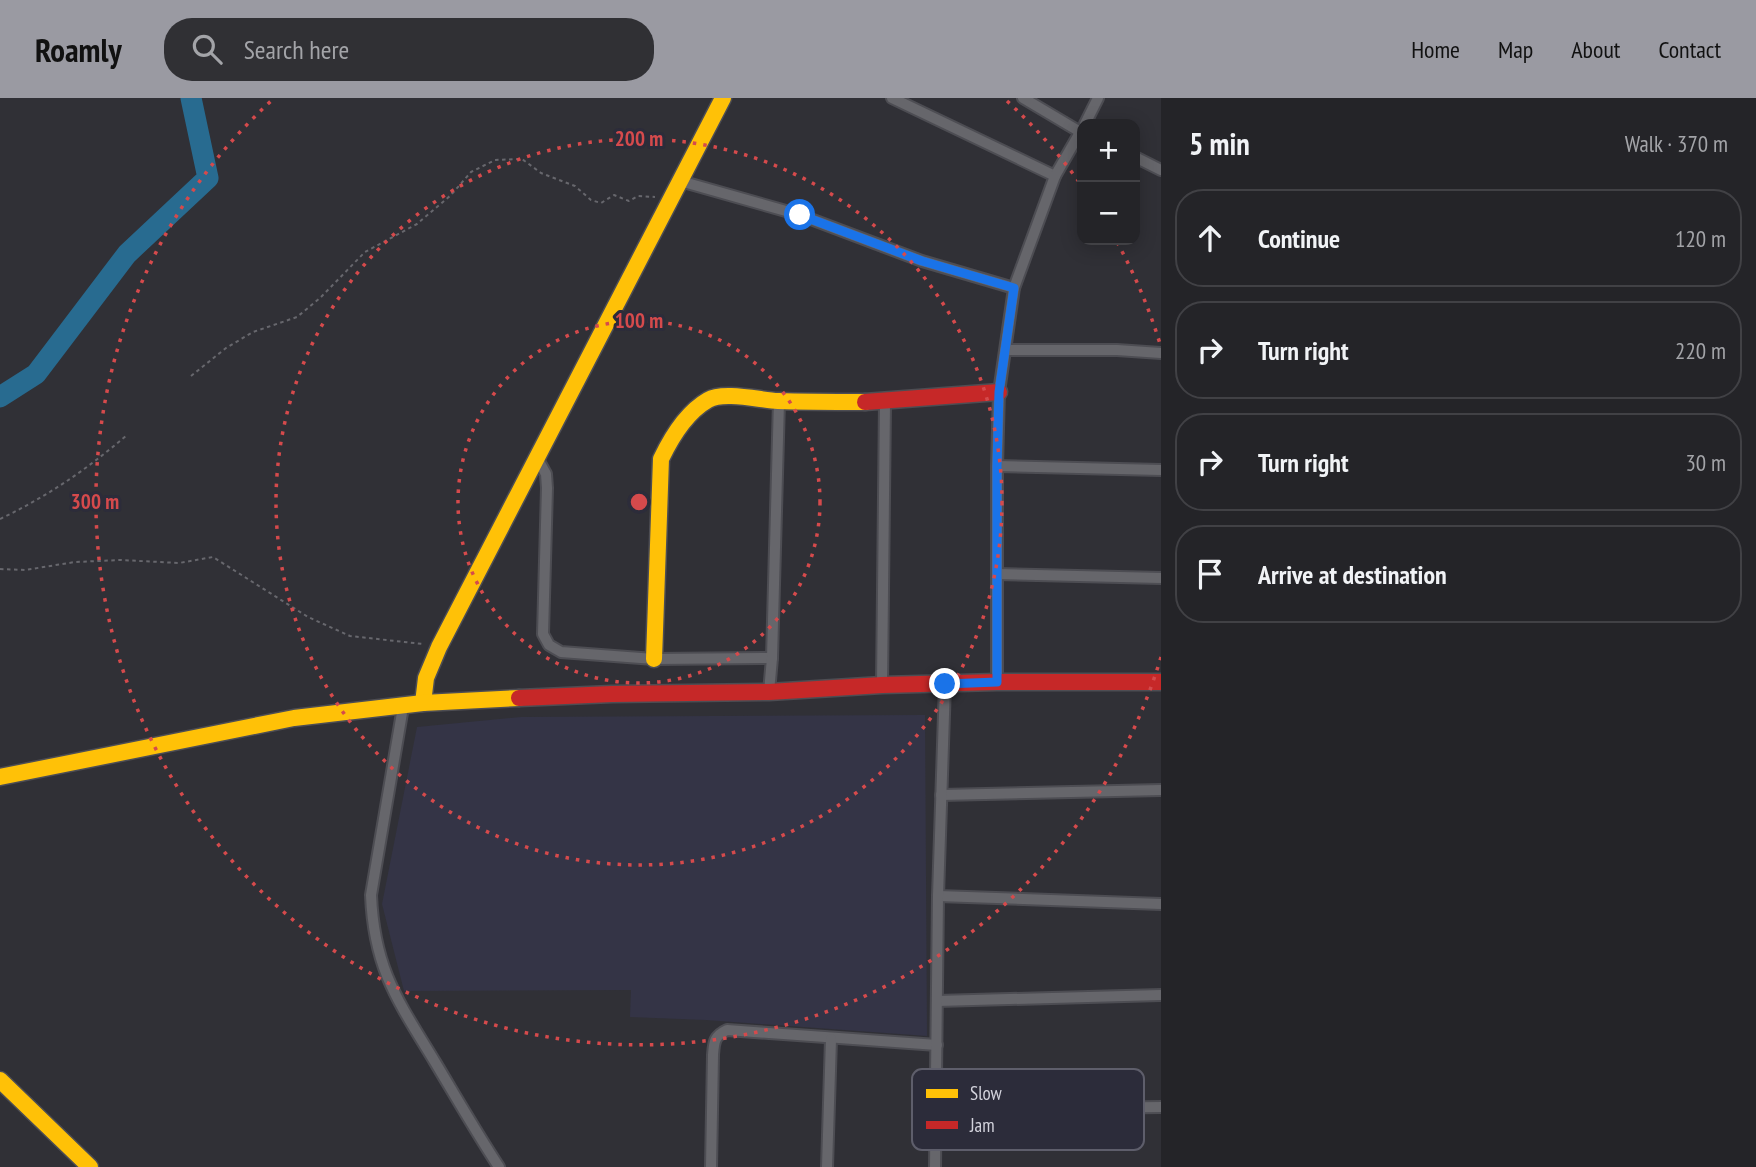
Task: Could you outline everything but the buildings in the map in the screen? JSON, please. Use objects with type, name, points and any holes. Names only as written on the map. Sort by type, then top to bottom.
[{"type":"street","points":[[423,703],[426,678],[439,647],[723,98]]},
{"type":"street","points":[[892,98],[1055,176]]},
{"type":"street","points":[[1023,98],[1077,127]]},
{"type":"street","points":[[1088,119],[1098,98]]},
{"type":"street","points":[[997,682],[999,392],[1014,288],[1055,176],[1077,139]]},
{"type":"street","points":[[1140,160],[1161,170]]},
{"type":"street","points":[[680,181],[800,215],[922,261],[1014,288]]},
{"type":"street","points":[[1006,350],[1117,350],[1161,353]]},
{"type":"street","points":[[654,659],[661,458],[670,440],[695,410],[709,399],[720,396],[779,401],[885,402],[999,392]]},
{"type":"street","points":[[769,692],[779,401]]},
{"type":"street","points":[[883,685],[885,402]]},
{"type":"street","points":[[536,456],[545,474],[547,488],[543,634],[549,645],[561,652],[654,659],[772,658]]},
{"type":"street","points":[[997,466],[1161,470]]},
{"type":"street","points":[[997,574],[1161,578]]},
{"type":"street","points":[[0,777],[294,718],[423,703],[612,694],[769,692],[883,685],[1161,682]]},
{"type":"street","points":[[937,1069],[938,895],[945,684]]},
{"type":"street","points":[[403,707],[371,895],[372,920],[378,951],[389,986],[409,1022],[499,1167]]},
{"type":"street","points":[[941,795],[1161,790]]},
{"type":"street","points":[[938,895],[1161,904]]},
{"type":"street","points":[[937,1001],[1161,995]]},
{"type":"street","points":[[711,1167],[713,1055],[718,1034],[727,1030],[937,1045]]},
{"type":"street","points":[[827,1167],[831,1039]]},
{"type":"street","points":[[0,1080],[89,1167]]},
{"type":"path","points":[[191,376],[226,348],[253,332],[297,317],[365,253],[417,224],[451,195],[471,172],[495,160],[522,159],[541,173],[575,186],[591,200],[601,203],[614,195],[629,201],[638,196],[650,195],[669,201]]},
{"type":"path","points":[[0,519],[42,498],[93,464],[127,435]]},
{"type":"path","points":[[0,569],[25,570],[75,562],[121,560],[179,563],[213,557],[308,617],[349,636],[404,640],[439,647]]},
{"type":"shaded area","points":[[925,715],[927,1036],[630,1017],[631,990],[404,991],[382,904],[417,727],[521,717]]},
{"type":"waterway","points":[[0,397],[36,374],[127,254],[208,178],[191,98]]},
{"type":"traffic: slow","points":[[423,703],[426,678],[439,647],[723,98]]},
{"type":"traffic: slow","points":[[654,659],[661,459],[687,418],[708,400],[723,396],[778,401],[865,402]]},
{"type":"traffic: slow","points":[[0,777],[294,718],[423,703],[519,698]]},
{"type":"traffic: slow","points":[[0,1080],[90,1167]]},
{"type":"traffic: jam","points":[[865,402],[999,392]]},
{"type":"traffic: jam","points":[[519,698],[769,692],[997,682],[1161,682]]},
{"type":"route","points":[[800,215],[922,261],[1014,288],[999,392],[997,682],[945,684]]}]
